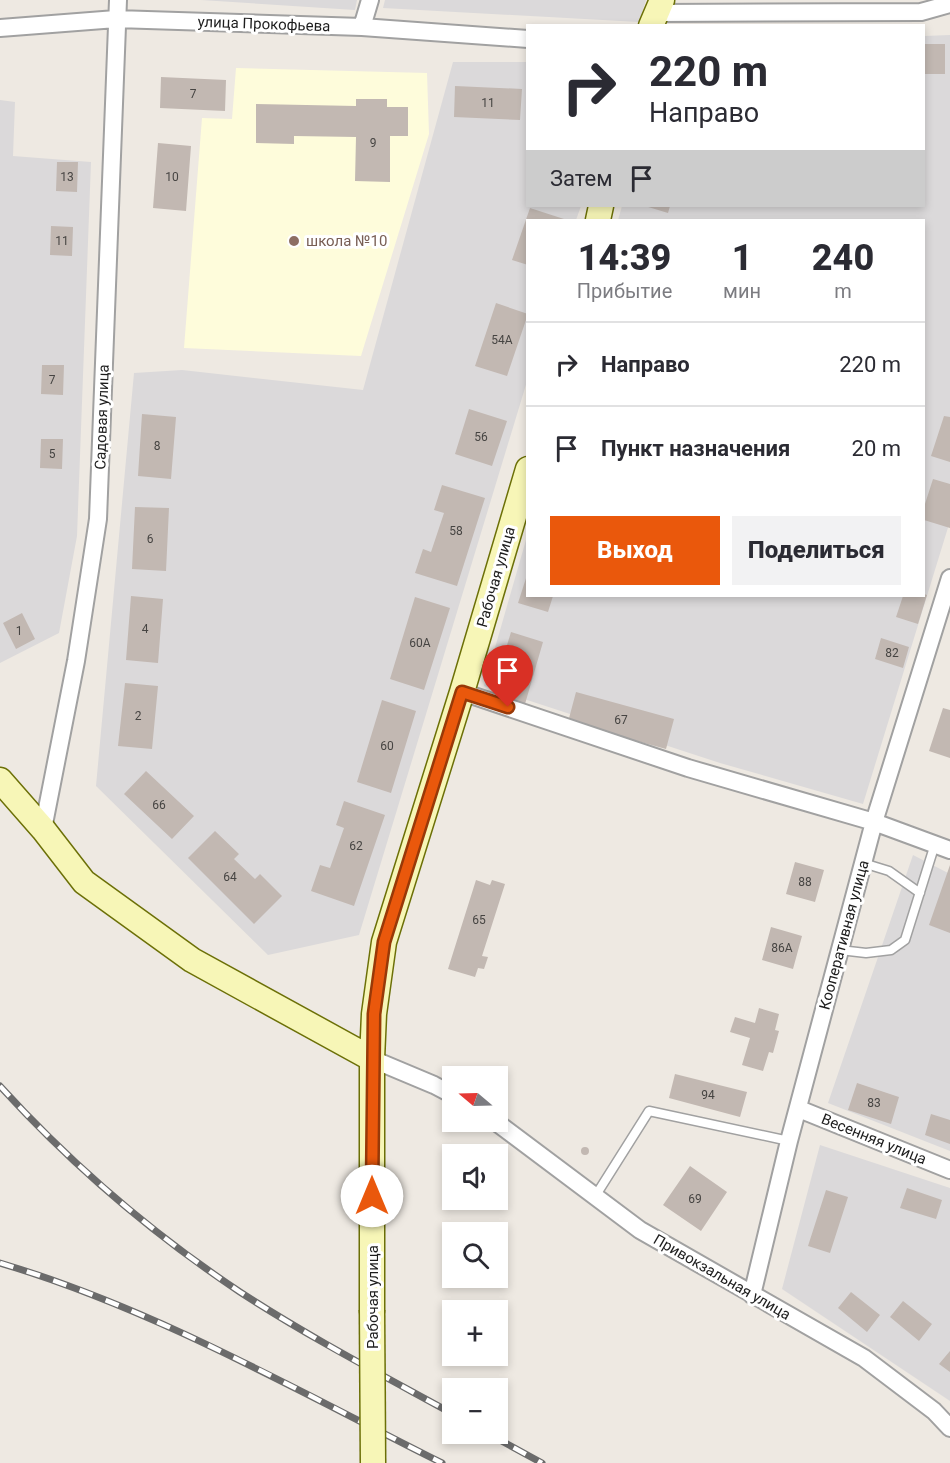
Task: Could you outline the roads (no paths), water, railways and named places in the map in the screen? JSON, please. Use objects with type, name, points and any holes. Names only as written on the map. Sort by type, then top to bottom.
[{"type":"street","name":"Садовая улица","points":[[43,829],[76,661],[98,519],[118,0]]},
{"type":"street","points":[[362,27],[370,0]]},
{"type":"street","points":[[657,13],[921,12],[950,4]]},
{"type":"street","name":"улица Прокофьева","points":[[0,28],[117,19],[362,27],[526,39]]},
{"type":"street","name":"Рабочая улица","points":[[373,1463],[372,1059],[374,1014],[384,942],[526,477]]},
{"type":"street","name":"Кооперативная улица","points":[[752,1295],[789,1141],[874,822],[950,578]]},
{"type":"street","points":[[462,692],[688,768],[874,822],[942,847]]},
{"type":"street","points":[[0,780],[43,829],[84,882],[192,960],[372,1059],[442,1089]]},
{"type":"street","name":"Весенняя улица","points":[[799,1109],[950,1170]]},
{"type":"street","name":"Привокзальная улица","points":[[508,1131],[640,1230],[864,1358],[934,1412],[950,1428]]},
{"type":"lane","points":[[840,950],[866,953],[891,950],[905,940],[921,893],[942,847]]},
{"type":"lane","points":[[863,863],[889,871],[921,893]]},
{"type":"lane","points":[[596,1195],[648,1111],[789,1141]]},
{"type":"railway","points":[[0,1086],[84,1170],[145,1222],[208,1270],[292,1325],[442,1408]]},
{"type":"railway","points":[[0,1263],[58,1282],[170,1328],[280,1380],[442,1463]]},
{"type":"railway","points":[[507,1444],[542,1463]]},
{"type":"place","name":"школа №10","points":[[294,241]]}]
